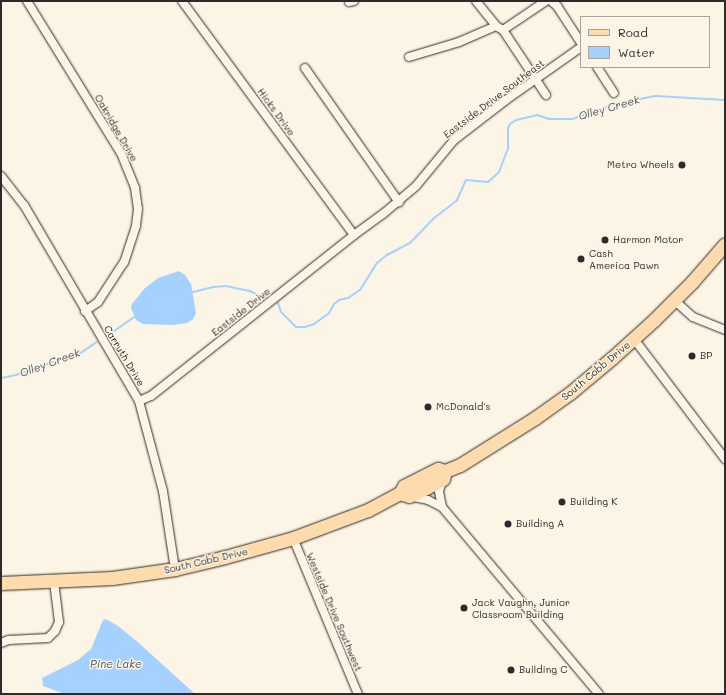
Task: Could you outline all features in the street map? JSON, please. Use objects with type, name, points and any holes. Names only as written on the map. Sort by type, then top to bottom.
[{"type":"main road","name":"South Cobb Drive","points":[[1,583],[54,582],[112,578],[175,568],[225,557],[293,538],[368,510],[405,494],[404,486],[438,469],[444,475],[549,408],[591,376],[634,339],[674,300],[725,244]]},
{"type":"street","name":"Oakridge Drive","points":[[27,1],[121,153],[135,188],[138,209],[136,226],[124,262],[98,302],[86,311]]},
{"type":"street","name":"Hicks Drive","points":[[182,1],[354,235]]},
{"type":"street","points":[[476,1],[499,28],[546,95]]},
{"type":"street","points":[[409,57],[499,28],[546,1]]},
{"type":"street","points":[[551,1],[557,6],[580,41]]},
{"type":"street","name":"Eastside Drive Southeast","points":[[354,235],[399,202],[416,186],[454,140],[535,79],[580,48]]},
{"type":"street","points":[[305,68],[399,202]]},
{"type":"street","points":[[599,68],[614,93]]},
{"type":"street","name":"Carruth Drive","points":[[1,176],[4,185],[24,206],[139,401],[163,491],[175,568]]},
{"type":"street","name":"Eastside Drive","points":[[139,401],[151,396],[354,235]]},
{"type":"street","points":[[674,300],[693,317],[725,330]]},
{"type":"street","points":[[634,339],[725,458]]},
{"type":"street","points":[[442,507],[439,491],[444,475]]},
{"type":"street","points":[[405,494],[428,500],[442,507],[599,694]]},
{"type":"street","name":"Westside Drive Southwest","points":[[293,538],[358,694]]},
{"type":"street","points":[[1,643],[9,640],[48,638],[55,631],[59,622],[54,582]]},
{"type":"water","points":[[179,271],[185,275],[191,284],[196,313],[193,319],[187,323],[173,325],[143,324],[136,320],[131,308],[132,304],[144,289],[158,278]]},
{"type":"water","name":"Pine Lake","points":[[106,619],[118,626],[140,644],[195,694],[65,694],[43,686],[42,678],[78,660],[91,649],[103,620]]},
{"type":"waterway","name":"Olley Creek","points":[[278,303],[281,312],[296,327],[305,327],[314,324],[329,313],[334,304],[339,300],[348,298],[360,290],[377,263],[387,255],[410,243],[433,219],[457,200],[466,180],[488,182],[499,172],[508,149],[508,128],[510,124],[516,120],[537,115],[549,119],[572,119],[619,103],[656,96],[725,100]]},
{"type":"waterway","name":"Olley Creek","points":[[193,292],[213,287],[226,286],[250,291],[265,299]]},
{"type":"waterway","name":"Olley Creek","points":[[107,336],[134,317]]},
{"type":"waterway","name":"Olley Creek","points":[[1,378],[16,375],[82,352],[97,342]]},
{"type":"place","name":"Metro Wheels","points":[[682,165]]},
{"type":"place","name":"Harmon Motor","points":[[605,240]]},
{"type":"place","name":"Cash America Pawn","points":[[581,259]]},
{"type":"place","name":"BP","points":[[692,356]]},
{"type":"place","name":"McDonald's","points":[[428,407]]},
{"type":"place","name":"Building K","points":[[562,502]]},
{"type":"place","name":"Building A","points":[[508,524]]},
{"type":"place","name":"Jack Vaughn, Junior Classroom Building","points":[[464,608]]},
{"type":"place","name":"Building C","points":[[511,670]]}]
